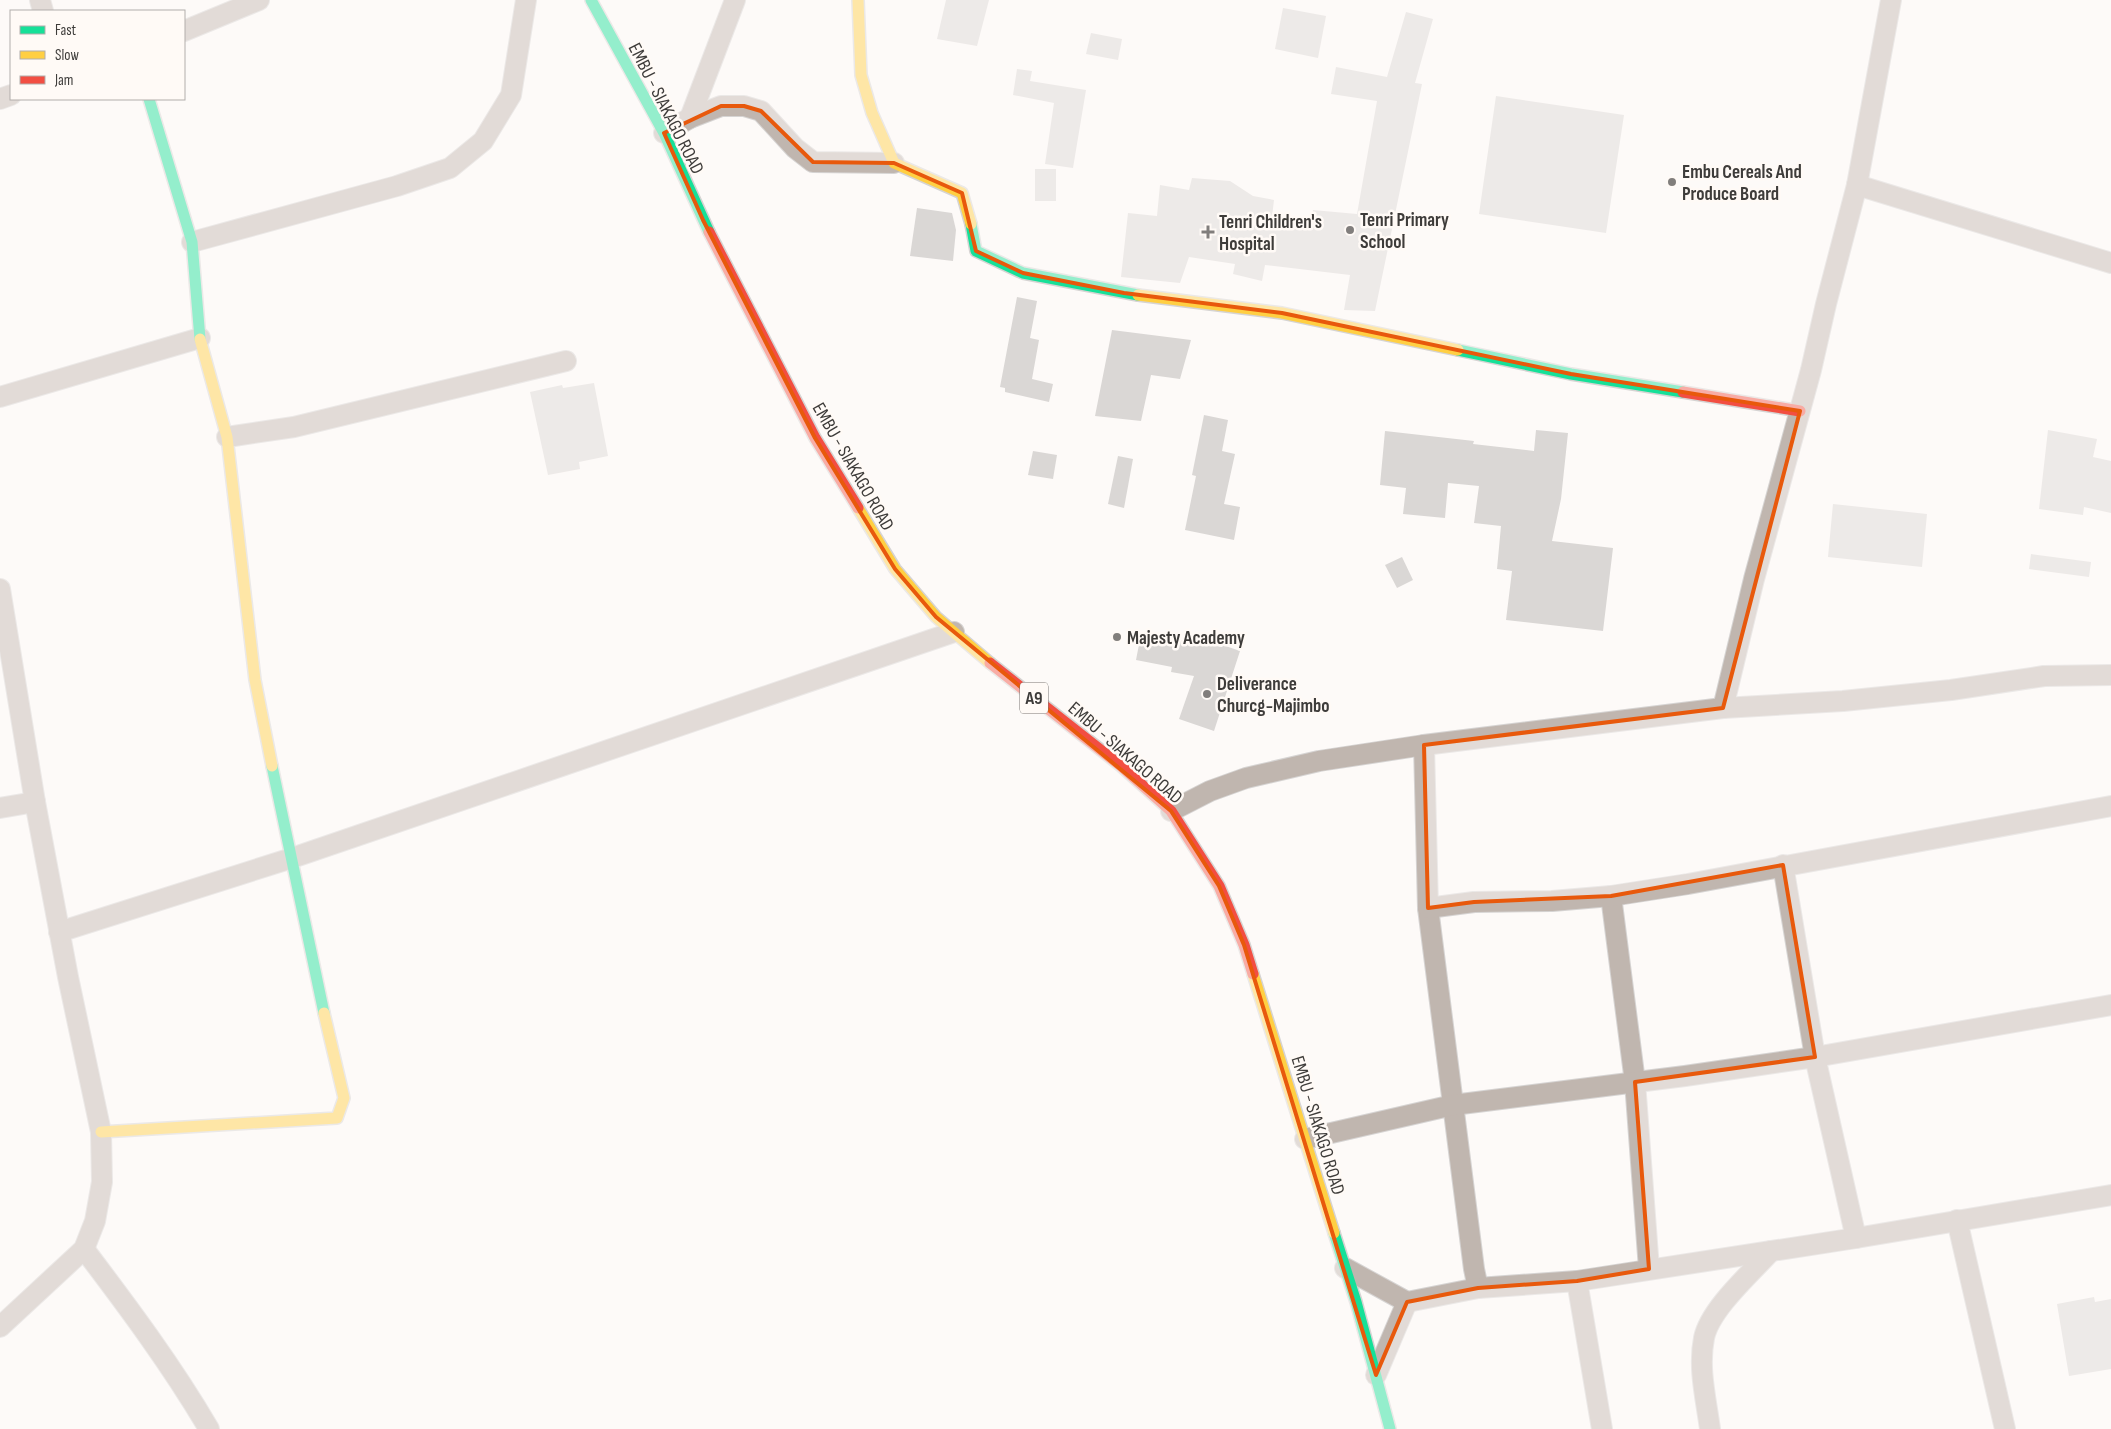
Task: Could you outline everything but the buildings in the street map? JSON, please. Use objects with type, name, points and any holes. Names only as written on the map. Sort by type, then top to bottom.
[{"type":"main road","name":"EMBU - SIAKAGO ROAD","points":[[591,0],[664,133],[703,220],[814,438],[894,569],[936,617],[1004,675],[1120,766],[1171,812],[1219,886],[1244,945],[1345,1268],[1390,1429]]},
{"type":"main road","points":[[857,0],[861,75],[872,113],[894,163],[962,193],[969,214],[976,251],[1023,274],[1124,294],[1282,312],[1571,374],[1800,411]]},
{"type":"main road","points":[[101,1132],[337,1118],[342,1109],[344,1098],[315,976],[255,680],[227,438],[200,338],[192,242],[149,100]]},
{"type":"street","points":[[185,30],[221,7],[259,0]]},
{"type":"street","points":[[192,242],[397,186],[450,168],[483,141],[511,95],[526,0]]},
{"type":"street","points":[[690,118],[734,0]]},
{"type":"street","points":[[1723,708],[1754,579],[1800,411],[1856,186],[1891,0]]},
{"type":"street","points":[[664,133],[690,118],[721,106],[744,106],[761,111],[795,148],[813,162],[894,163]]},
{"type":"street","points":[[1856,186],[2111,263]]},
{"type":"street","points":[[0,397],[200,338]]},
{"type":"street","points":[[227,438],[294,427],[566,361]]},
{"type":"street","points":[[0,589],[35,802],[59,932],[101,1132],[100,1200],[95,1221],[84,1249],[0,1327]]},
{"type":"street","points":[[59,932],[292,858],[954,632]]},
{"type":"street","points":[[1171,812],[1210,792],[1246,778],[1319,761],[1424,745],[1723,708],[1843,701],[1951,690],[2044,676],[2111,675]]},
{"type":"street","points":[[1424,745],[1428,908],[1478,1288]]},
{"type":"street","points":[[0,808],[35,802]]},
{"type":"street","points":[[1428,908],[1474,902],[1552,901],[1611,896],[1688,884],[2111,806]]},
{"type":"street","points":[[1783,865],[1815,1057],[1856,1238]]},
{"type":"street","points":[[1611,896],[1634,1082],[1648,1269]]},
{"type":"street","points":[[1305,1139],[1453,1105],[1815,1057],[2111,1005]]},
{"type":"street","points":[[1345,1268],[1407,1302],[1478,1288],[1578,1281],[1856,1238],[2111,1195]]},
{"type":"street","points":[[1957,1220],[2005,1429]]},
{"type":"street","points":[[84,1249],[154,1345],[209,1429]]},
{"type":"street","points":[[1710,1429],[1701,1358],[1704,1336],[1717,1311],[1771,1251]]},
{"type":"street","points":[[1578,1281],[1602,1429]]},
{"type":"street","points":[[1376,1375],[1407,1302]]},
{"type":"highlighted area","points":[[721,106],[744,106],[761,111],[813,162],[894,163],[962,193],[976,251],[1023,273],[1124,293],[1282,313],[1571,374],[1800,411],[1723,708],[1424,745],[1428,908],[1474,902],[1611,896],[1783,865],[1815,1057],[1635,1082],[1649,1269],[1577,1281],[1478,1288],[1407,1302],[1376,1375],[1244,945],[1219,886],[1171,811],[936,617],[895,569],[815,438],[703,220],[664,133]]},
{"type":"traffic: fast","points":[[591,0],[664,133],[709,232]]},
{"type":"traffic: fast","points":[[149,100],[192,242],[200,339]]},
{"type":"traffic: fast","points":[[971,224],[976,251],[1023,273],[1138,295]]},
{"type":"traffic: fast","points":[[1458,350],[1571,374],[1683,392]]},
{"type":"traffic: fast","points":[[272,766],[324,1013]]},
{"type":"traffic: fast","points":[[1334,1233],[1356,1302],[1390,1429]]},
{"type":"traffic: slow","points":[[858,0],[861,75],[872,113],[894,163],[962,193],[971,224]]},
{"type":"traffic: slow","points":[[1138,295],[1282,313],[1458,350]]},
{"type":"traffic: slow","points":[[200,339],[227,437],[255,680],[272,766]]},
{"type":"traffic: slow","points":[[858,508],[895,569],[936,617],[990,663]]},
{"type":"traffic: slow","points":[[1253,974],[1334,1233]]},
{"type":"traffic: slow","points":[[101,1132],[337,1118],[344,1098],[324,1013]]},
{"type":"traffic: jam","points":[[709,232],[815,438],[858,508]]},
{"type":"traffic: jam","points":[[1683,392],[1800,411]]},
{"type":"traffic: jam","points":[[990,663],[1121,766],[1171,811],[1219,886],[1244,945],[1253,974]]},
{"type":"place","name":"Embu Cereals And Produce Board","points":[[1672,182]]},
{"type":"place","name":"Tenri Primary School","points":[[1350,230]]},
{"type":"place","name":"Tenri Children's Hospital","points":[[1208,232]]},
{"type":"place","name":"Majesty Academy","points":[[1117,637]]},
{"type":"place","name":"Deliverance Churcg-Majimbo","points":[[1207,694]]}]
